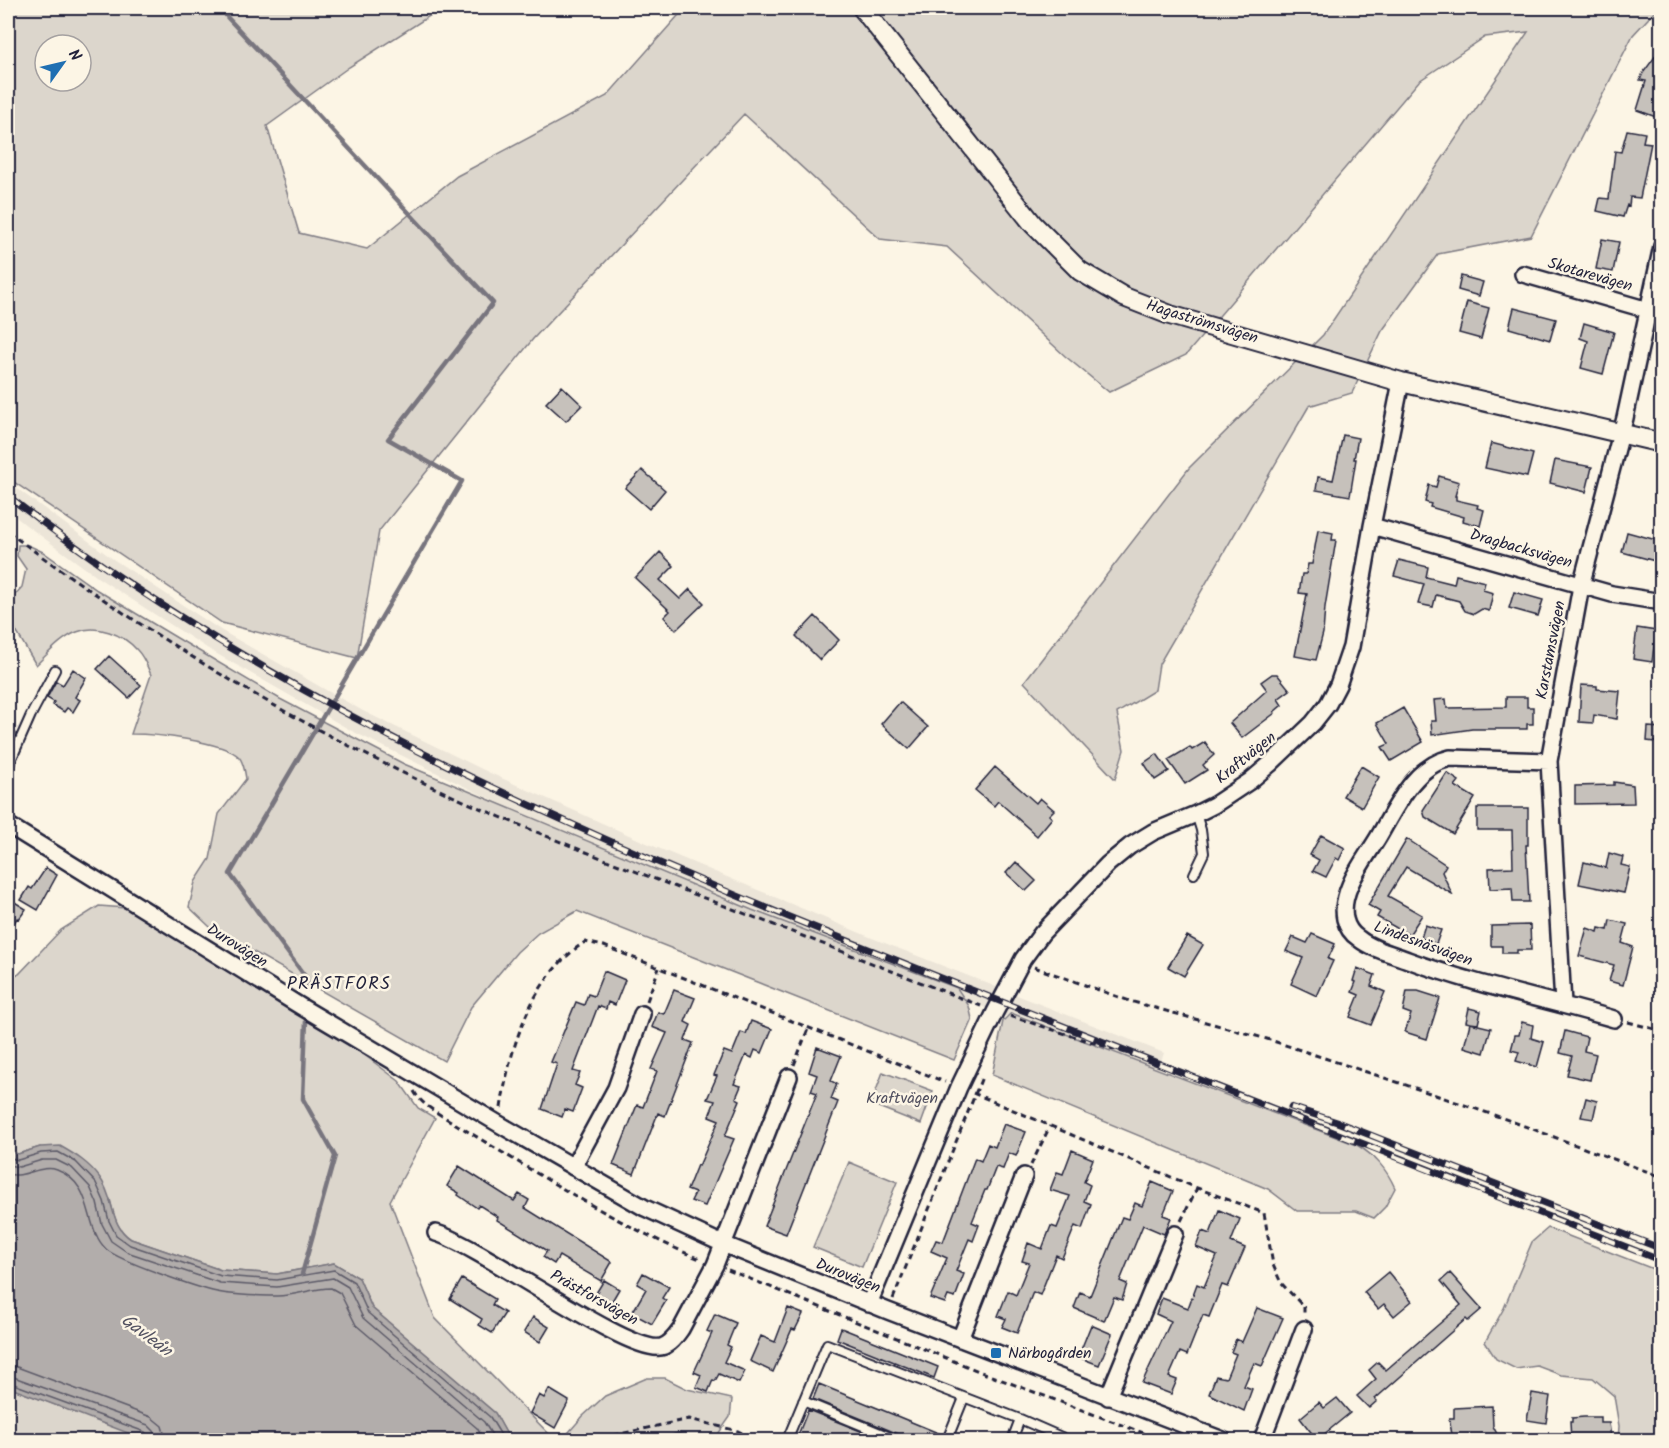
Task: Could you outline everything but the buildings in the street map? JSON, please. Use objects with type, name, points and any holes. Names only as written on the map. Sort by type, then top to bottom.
[{"type":"street","name":"Hagaströmsvägen","points":[[862,8],[1033,224],[1080,271],[1124,297],[1170,315],[1401,382],[1662,444]]},
{"type":"street","name":"Karstamsvägen","points":[[1563,1004],[1549,761],[1581,585],[1619,434],[1655,312],[1662,246]]},
{"type":"street","name":"Skotarevägen","points":[[1523,274],[1655,312]]},
{"type":"street","name":"Kraftvägen","points":[[869,1304],[958,1087],[1021,962],[1042,933],[1108,864],[1130,846],[1153,832],[1197,814],[1229,795],[1270,764],[1313,723],[1328,704],[1338,685],[1351,647],[1401,382]]},
{"type":"street","name":"Dragbacksvägen","points":[[1372,526],[1612,594],[1662,602]]},
{"type":"street","name":"Lindesnäsvägen","points":[[1549,761],[1450,758],[1435,762],[1406,790],[1354,878],[1346,900],[1345,918],[1348,927],[1358,939],[1375,948],[1491,988],[1563,1004],[1614,1019]]},
{"type":"street","name":"Durovägen","points":[[8,825],[300,1006],[645,1208],[723,1244],[869,1304],[1223,1440]]},
{"type":"street","points":[[573,1167],[616,1088],[642,1014]]},
{"type":"street","points":[[723,1244],[789,1077]]},
{"type":"street","points":[[960,1339],[1024,1176]]},
{"type":"street","name":"Prästforsvägen","points":[[436,1233],[451,1237],[598,1324],[651,1347],[661,1347],[675,1338],[715,1265],[723,1244]]},
{"type":"street","points":[[1108,1397],[1175,1234]]},
{"type":"street","points":[[1262,1440],[1304,1329]]},
{"type":"lane","points":[[8,768],[30,715],[56,670]]},
{"type":"lane","points":[[1194,874],[1204,853],[1197,814]]},
{"type":"lane","points":[[786,1440],[827,1344],[1068,1440]]},
{"type":"lane","points":[[946,1440],[964,1398]]},
{"type":"lane","points":[[803,1401],[897,1440]]},
{"type":"lane","points":[[1012,1440],[1020,1419]]},
{"type":"path","points":[[8,532],[57,568],[184,653],[380,762],[483,810],[994,1012],[1160,1064]]},
{"type":"path","points":[[499,1124],[513,1045],[534,999],[561,960],[585,942],[604,946],[976,1094],[1197,1188],[1264,1213],[1273,1264],[1281,1283],[1304,1307],[1304,1329]]},
{"type":"path","points":[[1021,962],[1130,1001],[1268,1039],[1439,1096],[1662,1177]]},
{"type":"path","points":[[642,1014],[659,968]]},
{"type":"path","points":[[1614,1019],[1662,1031]]},
{"type":"path","points":[[789,1077],[808,1028]]},
{"type":"path","points":[[888,1311],[985,1070]]},
{"type":"path","points":[[417,1075],[411,1083],[416,1095],[454,1123],[640,1233],[986,1374],[1162,1440]]},
{"type":"path","points":[[1024,1176],[1050,1126]]},
{"type":"path","points":[[1175,1234],[1197,1188]]},
{"type":"path","points":[[593,1440],[689,1419],[738,1431],[758,1440]]},
{"type":"shaded area","points":[[8,482],[113,559],[222,631],[363,711],[490,773],[658,848],[872,938],[1164,1053],[1156,1075],[864,960],[568,834],[352,731],[210,650],[100,579],[8,511]]},
{"type":"green space","points":[[8,8],[442,8],[349,67],[267,126],[299,233],[367,249],[457,176],[607,96],[685,8],[1658,8],[1633,35],[1531,236],[1438,254],[1382,331],[1352,393],[1309,406],[1159,664],[1155,690],[1117,713],[1124,750],[1115,779],[1024,682],[1189,468],[1323,335],[1528,32],[1485,37],[1419,81],[1186,355],[1109,392],[1065,356],[947,247],[880,239],[744,114],[533,339],[379,531],[357,658],[222,623],[8,478]]},
{"type":"green space","points":[[18,545],[28,545],[43,552],[97,590],[280,699],[404,764],[752,910],[957,988],[969,1006],[972,1019],[954,1060],[577,911],[538,933],[517,952],[471,1007],[444,1061],[210,927],[189,907],[195,882],[210,859],[219,814],[246,779],[242,762],[231,751],[204,743],[155,735],[131,734],[151,675],[139,653],[125,639],[117,635],[93,629],[77,632],[60,642],[36,665],[16,631],[11,611],[12,598],[22,587],[26,569],[17,556]]},
{"type":"green space","points":[[99,906],[126,908],[363,1054],[399,1081],[418,1108],[435,1118],[390,1201],[435,1318],[555,1440],[510,1440],[495,1413],[372,1308],[359,1278],[334,1263],[277,1274],[221,1270],[131,1239],[119,1226],[110,1199],[40,1147],[18,1154],[8,1151],[8,976],[19,974],[61,930]]},
{"type":"green space","points":[[1011,1013],[1357,1145],[1379,1163],[1395,1188],[1385,1207],[1374,1218],[1356,1211],[1297,1211],[1268,1189],[992,1075],[1003,1021]]},
{"type":"green space","name":"Kraftvägen","points":[[883,1072],[933,1091],[921,1124],[871,1104]]},
{"type":"green space","points":[[849,1162],[897,1182],[862,1267],[813,1247]]},
{"type":"green space","points":[[1548,1228],[1661,1272],[1661,1440],[1618,1440],[1619,1426],[1614,1396],[1593,1378],[1561,1375],[1537,1366],[1516,1369],[1496,1359],[1485,1342],[1504,1308],[1532,1242]]},
{"type":"green space","points":[[647,1378],[665,1378],[687,1389],[732,1399],[730,1417],[714,1440],[698,1440],[677,1433],[661,1440],[562,1440],[605,1396]]},
{"type":"green space","points":[[8,1387],[144,1438],[146,1440],[8,1440]]},
{"type":"water","name":"Gavleån","points":[[60,1146],[82,1160],[100,1178],[108,1194],[115,1219],[131,1239],[221,1270],[277,1274],[334,1263],[359,1278],[372,1308],[495,1413],[510,1440],[146,1440],[8,1387],[8,1151],[18,1154],[40,1147]]},
{"type":"waterway","points":[[222,8],[227,17],[493,303],[388,439],[462,481],[230,874],[307,979],[307,989]]},
{"type":"waterway","points":[[302,1274],[335,1156],[303,1099],[306,1020]]},
{"type":"railway","points":[[8,496],[118,576],[232,649],[349,715],[470,777],[593,834],[843,939],[1662,1261]]},
{"type":"railway","points":[[1291,1107],[1337,1122],[1662,1249]]},
{"type":"place","name":"Närbogården","points":[[996,1353]]},
{"type":"district","name":"PRÄSTFORS","points":[[339,984]]}]
